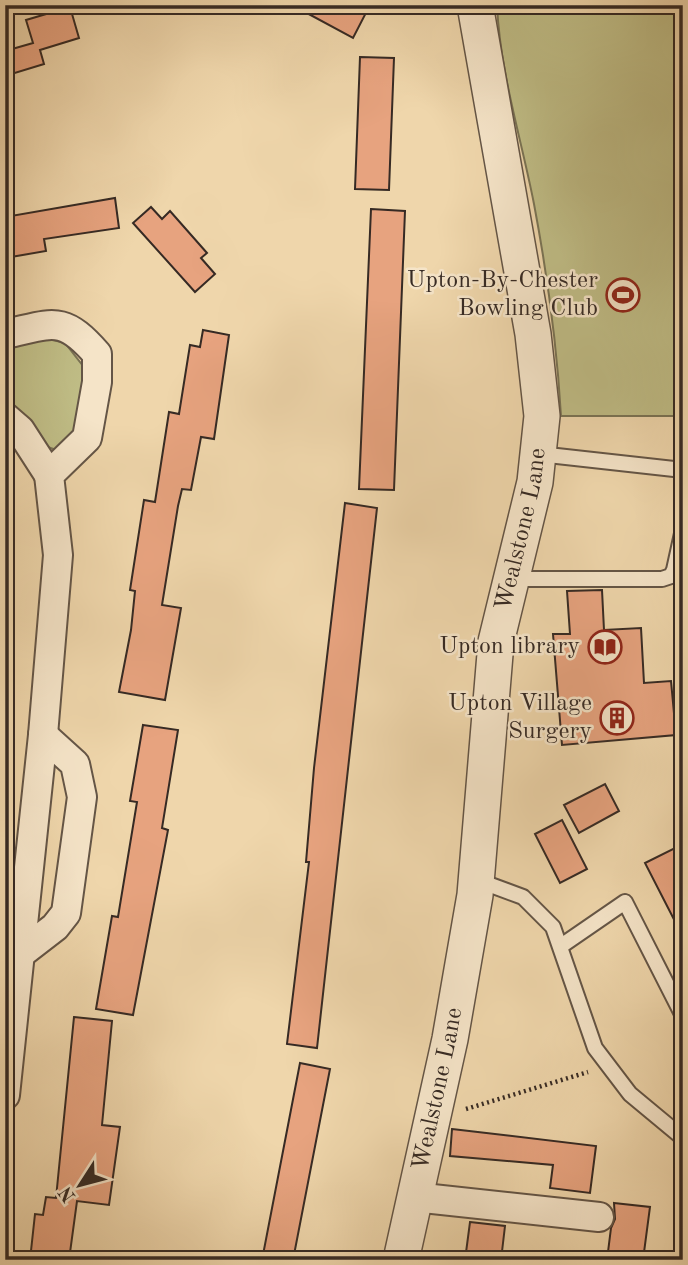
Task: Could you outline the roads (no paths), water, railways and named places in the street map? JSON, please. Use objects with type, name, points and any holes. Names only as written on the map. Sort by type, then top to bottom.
[{"type":"street","name":"Wealstone Lane","points":[[401,1260],[450,1039],[476,879],[496,642],[535,482],[542,416],[533,334],[475,5]]},
{"type":"street","points":[[5,334],[56,323],[78,333],[97,354],[97,382],[87,438],[49,475]]},
{"type":"street","points":[[5,417],[20,430],[49,475],[58,555],[43,735],[5,1094]]},
{"type":"street","points":[[20,954],[55,927],[66,913],[82,797],[75,764],[43,735]]},
{"type":"street","points":[[414,1197],[599,1217]]},
{"type":"lane","points":[[538,454],[683,470]]},
{"type":"lane","points":[[510,579],[662,579],[671,576],[674,570],[683,529]]},
{"type":"lane","points":[[476,879],[523,897],[553,927],[595,1048],[630,1094],[683,1138]]},
{"type":"lane","points":[[561,946],[625,902],[683,1016]]},
{"type":"place","name":"Upton-By-Chester Bowling Club","points":[[623,295]]},
{"type":"place","name":"Upton library","points":[[605,647]]},
{"type":"place","name":"Upton Village Surgery","points":[[617,718]]}]
